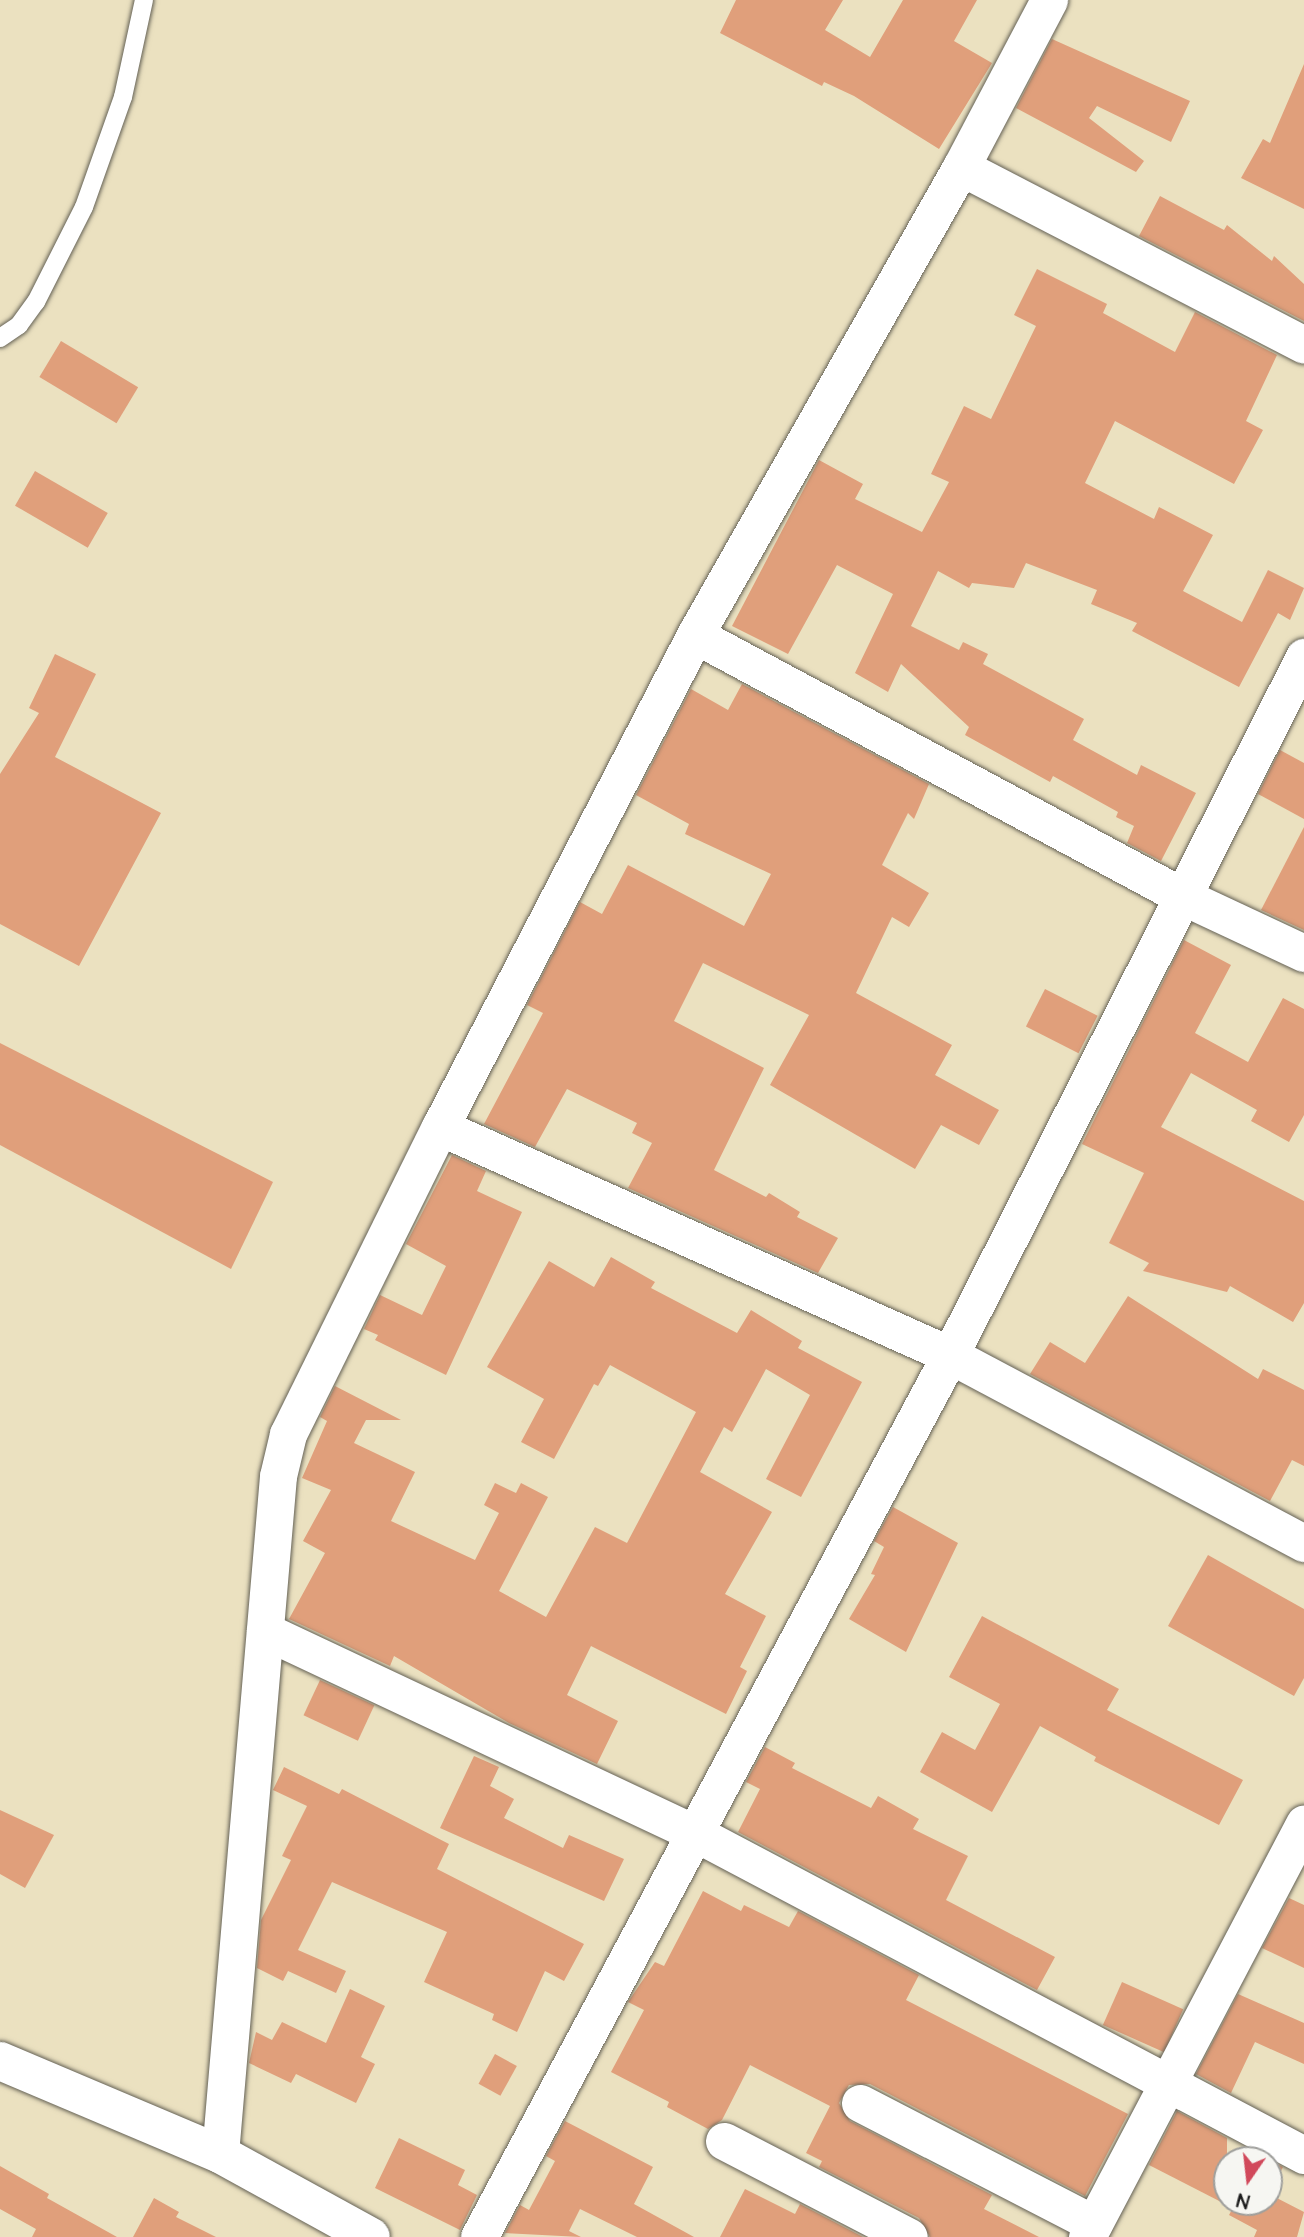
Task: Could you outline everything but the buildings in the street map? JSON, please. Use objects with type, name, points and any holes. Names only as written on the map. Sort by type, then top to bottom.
[{"type":"street","points":[[220,2154],[278,1476],[288,1434],[440,1127],[695,635],[961,167],[1049,0]]},
{"type":"street","points":[[961,167],[1304,345]]},
{"type":"street","points":[[695,635],[1180,895],[1304,953]]},
{"type":"street","points":[[479,2237],[950,1355],[1180,895],[1304,657]]},
{"type":"street","points":[[440,1127],[950,1355],[1304,1544]]},
{"type":"street","points":[[265,1632],[695,1833],[1167,2085],[1304,2155]]},
{"type":"street","points":[[860,2103],[1090,2230],[1304,1823]]},
{"type":"street","points":[[0,2061],[220,2154],[372,2237]]},
{"type":"street","points":[[724,2141],[909,2237]]},
{"type":"lane","points":[[0,338],[19,325],[36,302],[84,207],[123,97],[144,0]]}]
